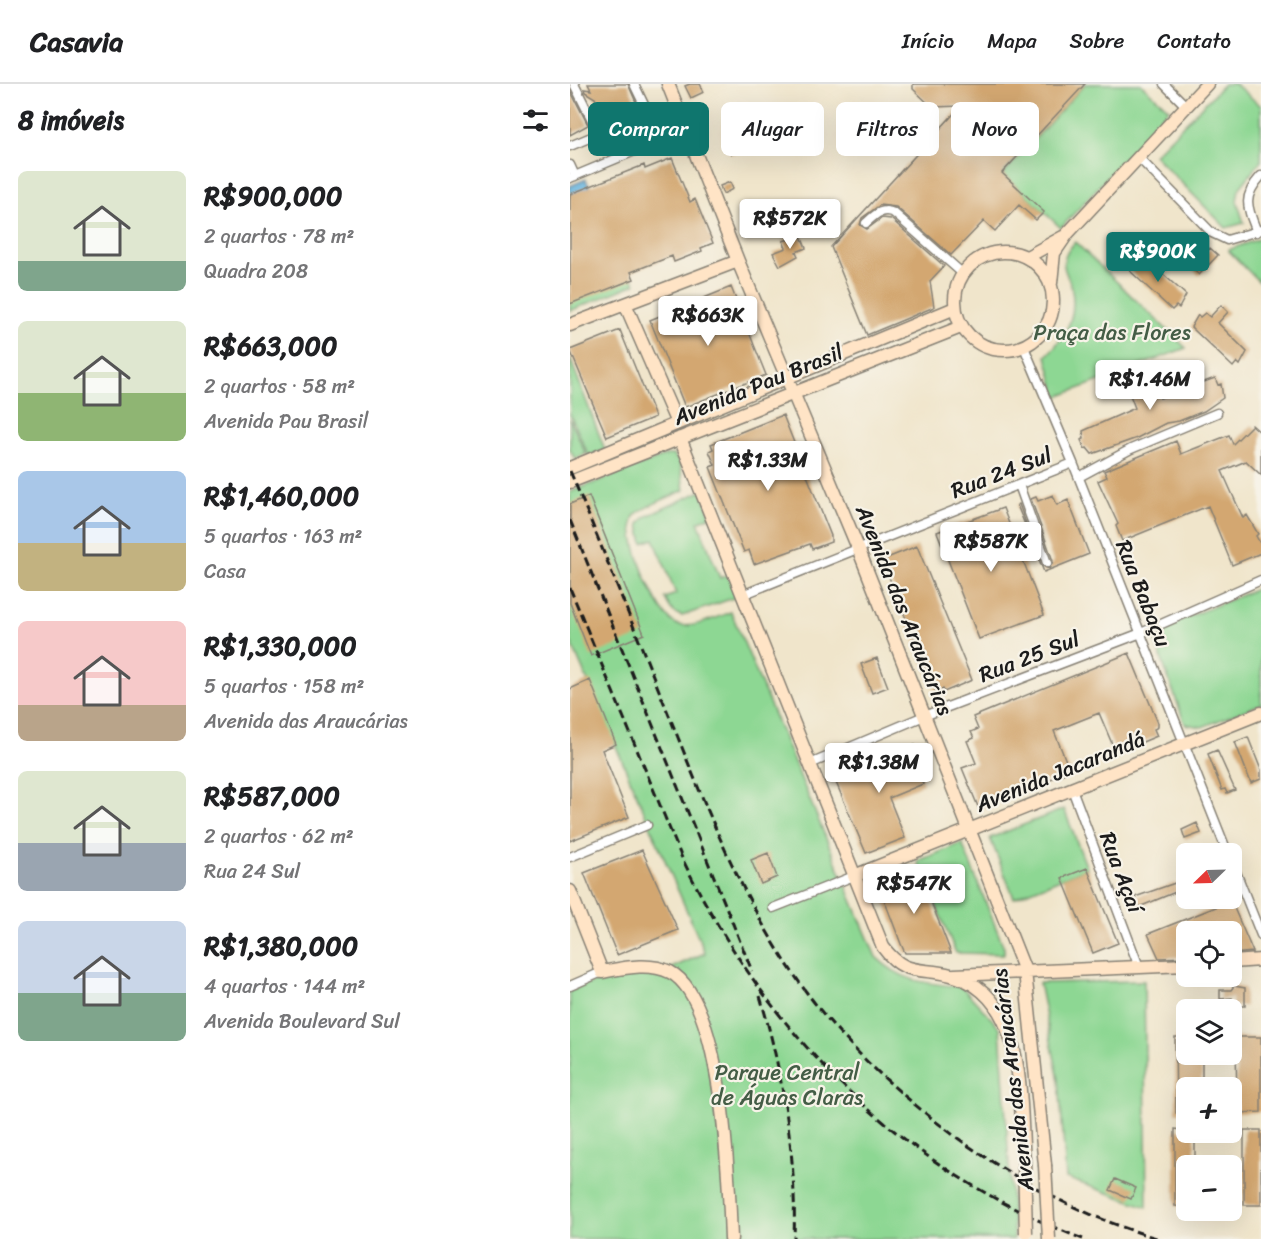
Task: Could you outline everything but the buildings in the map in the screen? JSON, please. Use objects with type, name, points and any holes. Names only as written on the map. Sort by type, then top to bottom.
[{"type":"street","points":[[574,84],[588,112]]},
{"type":"street","points":[[634,84],[643,102]]},
{"type":"street","name":"Avenida das Araucárias","points":[[668,84],[675,102]]},
{"type":"street","points":[[1164,84],[1187,106]]},
{"type":"street","points":[[1051,284],[1045,273],[1027,257],[1009,251],[991,252],[975,260],[962,273],[955,290],[955,308],[961,327],[971,339],[984,347],[999,351],[1024,347],[1042,333],[1051,318],[1054,301],[1051,284],[1054,254],[1067,234],[1208,84]]},
{"type":"street","points":[[570,146],[588,139]]},
{"type":"street","points":[[570,165],[573,177],[623,156]]},
{"type":"street","name":"Avenida das Araucárias","points":[[696,156],[858,548],[1025,970],[1045,1165],[1049,1239]]},
{"type":"street","points":[[1139,158],[1212,233],[1227,240],[1259,231],[1247,200],[1250,189],[1261,176]]},
{"type":"street","points":[[866,223],[878,212],[889,210],[962,273]]},
{"type":"street","points":[[1027,257],[1067,234]]},
{"type":"street","points":[[570,325],[626,306],[738,261]]},
{"type":"street","points":[[626,306],[677,423]]},
{"type":"street","name":"Avenida Pau Brasil","points":[[570,468],[955,308]]},
{"type":"street","name":"Avenida Pau Brasil","points":[[570,482],[961,327]]},
{"type":"street","name":"Rua Babaçu","points":[[1024,347],[1073,463],[1224,843]]},
{"type":"street","points":[[1078,477],[1131,449],[1216,413]]},
{"type":"street","points":[[680,438],[854,876],[883,947],[891,958],[902,967],[915,971],[952,975],[1025,970],[1176,966]]},
{"type":"street","name":"Rua 24 Sul","points":[[742,595],[1073,463]]},
{"type":"street","points":[[1018,485],[1047,563]]},
{"type":"street","name":"Rua 25 Sul","points":[[810,764],[924,716],[1141,633],[1261,580]]},
{"type":"street","name":"Avenida Jacarandá","points":[[773,908],[1261,713]]},
{"type":"street","name":"Rua Açaí","points":[[1072,789],[1139,968]]},
{"type":"street","points":[[570,857],[647,825]]},
{"type":"street","points":[[1242,887],[1261,935]]},
{"type":"street","points":[[570,891],[602,972]]},
{"type":"street","points":[[1242,961],[1261,960]]},
{"type":"street","points":[[570,986],[602,972],[632,967],[651,967],[669,972],[689,990],[711,1052],[718,1087],[728,1157],[731,1239]]},
{"type":"street","points":[[952,975],[973,985],[988,998],[1009,1029],[1016,1047],[1024,1161],[1026,1236]]},
{"type":"green space","points":[[1085,84],[1141,84],[1169,109],[1061,228],[1003,174],[1019,156],[1039,156],[1039,134]]},
{"type":"green space","points":[[1224,84],[1235,84],[1261,106],[1261,161],[1239,189],[1237,201],[1244,223],[1226,228],[1154,155]]},
{"type":"green space","points":[[1261,238],[1261,284],[1228,250]]},
{"type":"green space","name":"Praça das Flores","points":[[1075,242],[1186,348],[1057,397],[1046,356],[1060,340],[1070,322],[1072,291],[1064,261]]},
{"type":"green space","points":[[632,275],[635,284],[570,311],[570,301]]},
{"type":"green space","points":[[570,358],[605,450],[589,456],[570,414]]},
{"type":"green space","points":[[570,419],[586,454],[575,459],[570,449]]},
{"type":"green space","name":"Parque Central de Águas Claras","points":[[667,455],[674,455],[680,464],[684,490],[639,512],[635,515],[632,524],[633,538],[644,574],[661,608],[670,619],[684,626],[698,624],[731,612],[876,957],[886,966],[906,977],[926,983],[962,987],[1000,1028],[1014,1239],[570,1239],[570,991],[618,972],[665,971],[705,953],[570,640],[570,492]]},
{"type":"green space","points":[[701,491],[711,516],[698,522],[720,578],[733,573],[742,595],[682,616],[673,611],[666,601],[665,598],[676,594],[654,539],[643,543],[639,524],[645,517]]},
{"type":"green space","points":[[1261,587],[1261,704],[1202,727],[1185,724],[1154,638],[1161,628]]},
{"type":"green space","points":[[1064,809],[1087,868],[1014,898],[990,838]]},
{"type":"green space","points":[[962,843],[1004,948],[1004,954],[956,953],[919,865],[918,861]]},
{"type":"green space","points":[[1144,981],[1147,1207],[1066,1178],[1059,1080],[1039,983]]},
{"type":"water","points":[[586,179],[591,191],[570,196],[570,186]]},
{"type":"railway","points":[[570,471],[691,769],[734,868],[767,932],[823,1014],[895,1088],[956,1137],[1028,1184],[1106,1221],[1160,1239]]},
{"type":"railway","points":[[570,520],[752,971]]},
{"type":"railway","points":[[570,588],[681,856],[715,920],[754,980],[797,1036],[844,1087],[897,1133],[954,1174],[1016,1209],[1083,1239]]},
{"type":"railway","points":[[760,996],[787,1116],[793,1178],[794,1239]]}]
